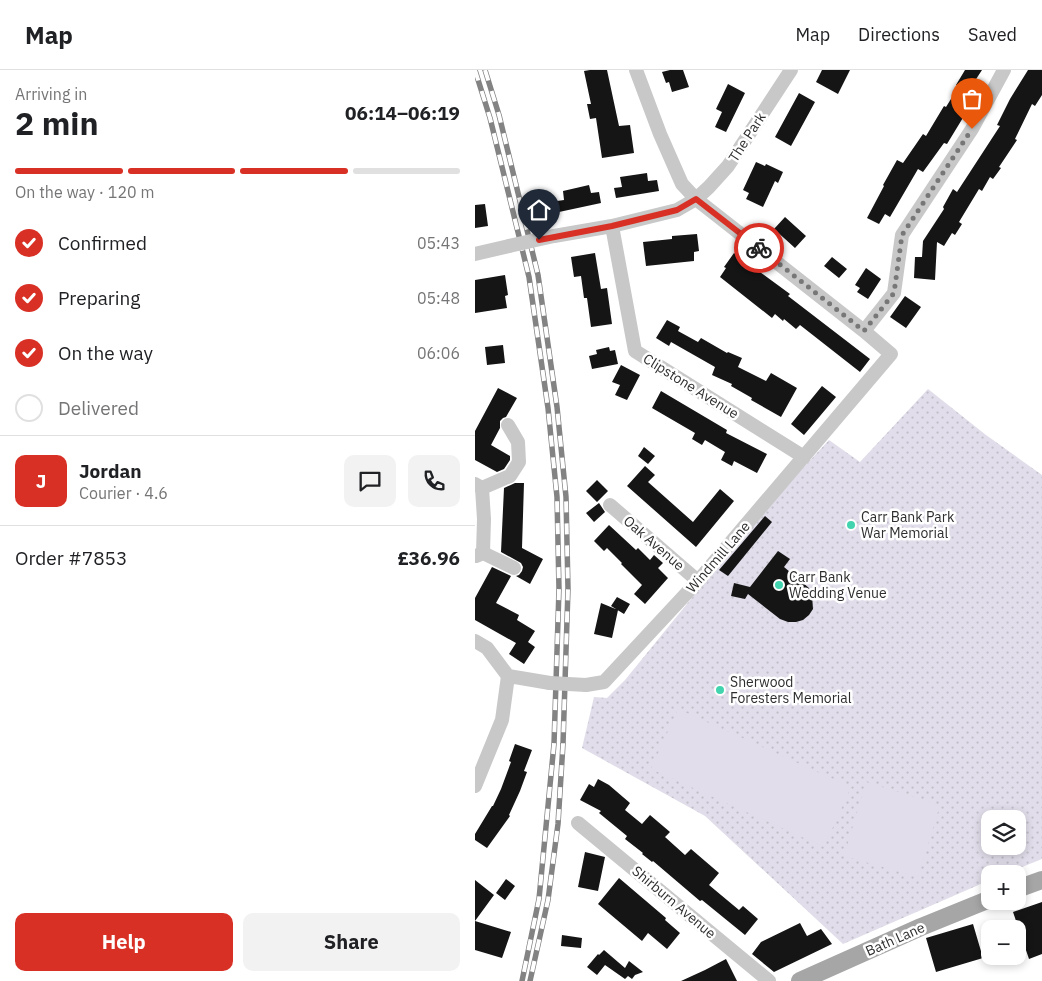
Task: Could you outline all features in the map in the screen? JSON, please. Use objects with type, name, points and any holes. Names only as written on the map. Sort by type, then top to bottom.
[{"type":"main road","points":[[1026,886],[1042,880]]},
{"type":"main road","name":"Bath Lane","points":[[800,981],[981,903]]},
{"type":"street","points":[[636,70],[660,134],[682,184],[696,199],[864,331],[894,293],[902,235],[972,129],[1004,70]]},
{"type":"street","name":"The Park","points":[[475,254],[554,236],[612,226],[677,210],[696,199],[728,166],[791,70]]},
{"type":"street","name":"Clipstone Avenue","points":[[612,226],[635,351],[804,457]]},
{"type":"street","name":"Windmill Lane","points":[[508,676],[550,683],[586,685],[604,682],[698,581],[891,354],[864,331]]},
{"type":"street","points":[[508,425],[518,442],[519,462],[510,476],[479,486],[484,519],[479,554],[514,568]]},
{"type":"street","name":"Oak Avenue","points":[[610,505],[698,581]]},
{"type":"street","points":[[475,640],[487,648],[508,676],[502,720],[475,786]]},
{"type":"street","name":"Shirburn Avenue","points":[[578,823],[769,981]]},
{"type":"shaded area","points":[[928,389],[986,435],[1042,475],[1042,859],[1026,865],[981,865],[981,884],[843,944],[705,816],[582,748],[594,697],[607,698],[625,680],[761,513],[829,440],[860,462]]},
{"type":"shaded area","points":[[678,709],[851,787],[824,847],[651,769]]},
{"type":"shaded area","points":[[866,782],[940,805],[918,877],[844,856]]},
{"type":"building","points":[[607,70],[619,126],[630,125],[634,153],[602,158],[596,118],[590,119],[587,104],[591,104],[584,71]]},
{"type":"building","points":[[683,70],[689,87],[672,92],[669,82],[666,83],[662,72]]},
{"type":"building","points":[[822,70],[850,70],[838,94],[816,82]]},
{"type":"building","points":[[965,70],[982,70],[967,93],[975,98],[947,144],[944,143],[923,172],[918,169],[890,217],[885,214],[879,224],[867,218],[897,160],[903,163],[923,134],[926,136],[944,106],[946,107],[959,86],[956,85]]},
{"type":"building","points":[[1028,70],[1042,70],[1042,95],[1035,106],[1032,104],[1015,139],[1017,140],[999,167],[1001,168],[993,179],[990,177],[982,191],[979,189],[959,222],[962,224],[955,235],[952,233],[944,246],[937,242],[935,280],[914,278],[915,257],[922,257],[923,241],[944,209],[943,207],[953,189],[957,192],[1000,126],[997,125]]},
{"type":"building","points":[[728,84],[745,93],[726,132],[715,127],[722,112],[716,109]]},
{"type":"building","points":[[799,93],[815,102],[791,146],[775,137]]},
{"type":"building","points":[[756,162],[765,166],[766,164],[783,172],[778,183],[775,181],[763,207],[746,199],[749,193],[743,190]]},
{"type":"building","points":[[647,173],[648,181],[657,180],[659,191],[616,198],[614,188],[622,187],[620,177]]},
{"type":"building","points":[[589,185],[591,193],[599,192],[601,203],[559,212],[557,201],[564,200],[563,191]]},
{"type":"building","points":[[485,204],[488,226],[475,228],[475,205]]},
{"type":"building","points":[[785,217],[806,236],[795,248],[774,229]]},
{"type":"building","points":[[697,234],[699,251],[694,252],[694,261],[646,266],[643,242],[672,239],[672,236]]},
{"type":"building","points":[[595,253],[601,289],[607,288],[612,324],[591,327],[587,298],[584,298],[581,276],[574,277],[571,257]]},
{"type":"building","points":[[734,253],[790,294],[788,296],[870,359],[860,372],[800,325],[796,329],[775,314],[772,318],[720,277],[726,268],[724,267]]},
{"type":"building","points":[[832,257],[847,269],[839,278],[824,266]]},
{"type":"building","points":[[866,268],[881,279],[868,299],[857,292],[860,288],[855,285]]},
{"type":"building","points":[[505,275],[508,295],[505,296],[507,308],[475,313],[475,280]]},
{"type":"building","points":[[905,296],[921,307],[906,328],[890,317]]},
{"type":"building","points":[[667,320],[680,327],[678,331],[698,342],[701,338],[727,353],[742,358],[738,367],[766,381],[771,373],[797,388],[781,417],[751,400],[752,398],[731,386],[732,384],[712,375],[715,367],[671,342],[669,346],[656,338]]},
{"type":"building","points":[[503,345],[505,363],[487,365],[485,347]]},
{"type":"building","points":[[609,347],[610,351],[615,350],[618,364],[592,369],[589,356],[597,354],[596,350]]},
{"type":"building","points":[[621,365],[640,375],[627,400],[615,395],[620,385],[612,382]]},
{"type":"building","points":[[822,386],[836,397],[804,435],[791,424]]},
{"type":"building","points":[[498,388],[517,398],[506,417],[500,421],[500,428],[491,445],[510,456],[510,460],[504,469],[497,472],[475,460],[475,431]]},
{"type":"building","points":[[661,391],[727,430],[726,433],[767,454],[757,473],[734,461],[732,466],[721,460],[725,452],[705,440],[702,445],[692,439],[695,433],[652,408]]},
{"type":"building","points":[[644,447],[655,456],[648,464],[638,456]]},
{"type":"building","points":[[645,466],[655,475],[648,482],[693,522],[720,489],[734,501],[696,547],[627,486]]},
{"type":"building","points":[[597,480],[608,491],[597,502],[586,491]]},
{"type":"building","points":[[515,483],[524,483],[522,548],[543,559],[530,584],[516,576],[522,571],[521,563],[501,552],[504,488]]},
{"type":"building","points":[[599,503],[605,512],[594,522],[586,513]]},
{"type":"building","points":[[765,516],[772,522],[728,576],[719,570]]},
{"type":"building","points":[[609,525],[650,560],[654,555],[663,563],[658,568],[668,578],[645,604],[634,594],[642,585],[607,548],[604,551],[594,541]]},
{"type":"building","name":"Carr Bank Wedding Venue","points":[[778,551],[790,559],[784,567],[809,588],[812,595],[813,609],[803,620],[788,622],[780,619],[748,594],[745,599],[731,596],[734,583],[750,587]]},
{"type":"building","points":[[492,567],[511,576],[496,603],[519,615],[517,620],[535,631],[528,642],[535,647],[524,664],[509,654],[516,643],[475,620],[475,598]]},
{"type":"building","points":[[617,597],[630,604],[624,614],[611,606]]},
{"type":"building","points":[[601,603],[618,610],[612,638],[594,634]]},
{"type":"building","points":[[515,744],[532,750],[524,771],[527,772],[510,816],[487,848],[475,840],[475,834],[493,806],[501,789],[511,762],[509,761]]},
{"type":"building","points":[[598,779],[609,785],[630,803],[625,810],[642,824],[650,815],[670,832],[665,837],[685,855],[691,849],[719,873],[709,885],[739,910],[743,906],[758,919],[745,935],[642,854],[625,839],[627,836],[599,813],[601,811],[580,800],[589,784],[594,787]]},
{"type":"building","points":[[585,852],[605,857],[598,891],[578,887]]},
{"type":"building","points":[[619,878],[666,918],[665,920],[680,933],[667,949],[648,933],[642,941],[598,904]]},
{"type":"building","points":[[506,879],[515,886],[505,900],[496,893]]},
{"type":"building","points":[[475,880],[494,895],[475,921]]},
{"type":"building","points":[[1042,902],[1042,954],[1029,959],[1026,950],[1026,920],[1016,920],[1013,912],[1026,910],[1026,908]]},
{"type":"building","points":[[475,921],[511,932],[502,958],[475,950]]},
{"type":"building","points":[[800,923],[807,936],[821,929],[832,944],[774,972],[752,954],[761,942]]},
{"type":"building","points":[[973,924],[981,951],[981,959],[936,972],[926,938]]},
{"type":"building","points":[[562,935],[582,938],[581,948],[561,946]]},
{"type":"building","points":[[604,950],[625,968],[629,961],[643,972],[635,975],[632,979],[628,976],[625,979],[605,965],[597,975],[587,967]]},
{"type":"building","points":[[726,959],[737,981],[681,981],[705,970]]},
{"type":"railway","points":[[475,70],[490,118],[529,277],[548,408],[557,497],[559,589],[554,744],[539,899],[522,981]]},
{"type":"railway","points":[[485,70],[499,115],[538,275],[557,407],[566,497],[568,589],[563,744],[558,824],[548,900],[530,981]]},
{"type":"way so far","points":[[759,248],[864,331],[894,293],[902,235],[972,129]]},
{"type":"place","name":"Carr Bank Park War Memorial","points":[[851,525]]},
{"type":"place","name":"Carr Bank Wedding Venue","points":[[779,585]]},
{"type":"place","name":"Sherwood Foresters Memorial","points":[[720,690]]},
{"type":"route","points":[[539,240],[612,226],[677,210],[696,199],[759,248]]}]
